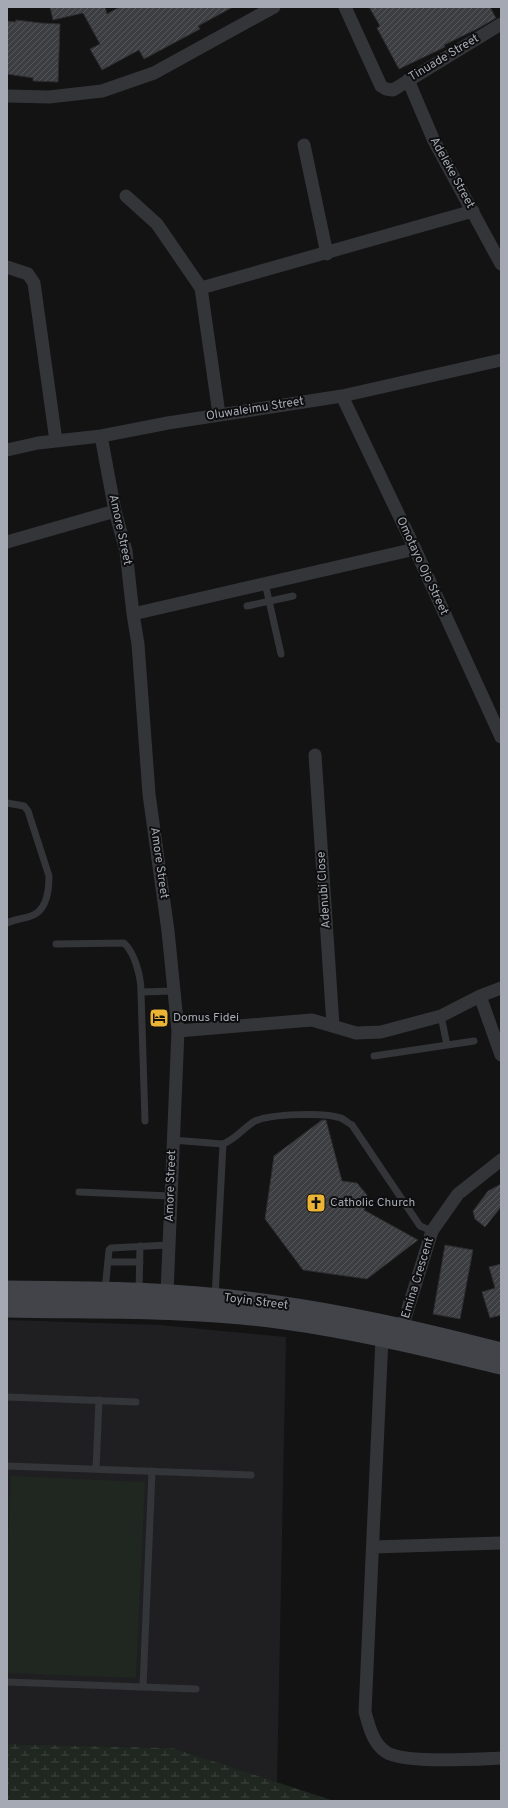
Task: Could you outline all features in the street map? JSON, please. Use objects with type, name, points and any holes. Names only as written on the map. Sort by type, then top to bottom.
[{"type":"street","points":[[7,96],[49,97],[102,90],[154,72],[274,7]]},
{"type":"street","name":"Tinuade Street","points":[[345,7],[381,86],[386,89],[393,90],[501,24]]},
{"type":"street","name":"Adeleke Street","points":[[408,80],[434,141],[501,264]]},
{"type":"street","points":[[304,145],[327,254]]},
{"type":"street","points":[[126,196],[157,224],[201,288],[219,414]]},
{"type":"street","points":[[201,288],[327,254],[473,211]]},
{"type":"street","points":[[7,267],[28,274],[34,283],[56,441]]},
{"type":"street","name":"Oluwaleimu Street","points":[[7,450],[56,441],[101,436],[219,414],[342,396],[501,360]]},
{"type":"street","name":"Omotayo Ojo Street","points":[[342,396],[415,548],[501,737]]},
{"type":"street","name":"Amore Street","points":[[101,436],[115,511],[126,552],[138,644],[149,794],[167,923],[178,1032],[172,1140],[167,1293]]},
{"type":"street","points":[[7,542],[115,511]]},
{"type":"street","points":[[133,614],[415,548]]},
{"type":"street","name":"Adenubi Close","points":[[315,755],[332,1025]]},
{"type":"street","points":[[178,1032],[312,1020],[356,1033],[381,1032],[441,1016],[480,996],[501,988]]},
{"type":"street","points":[[480,996],[501,1056]]},
{"type":"street","name":"Emina Crescent","points":[[402,1328],[432,1231],[458,1194],[501,1160]]},
{"type":"street","name":"Toyin Street","points":[[7,1290],[167,1293],[286,1306],[402,1328],[501,1352]]},
{"type":"street","name":"Toyin Street","points":[[7,1308],[195,1312],[285,1320],[382,1338],[501,1365]]},
{"type":"street","points":[[382,1338],[365,1712],[370,1730],[376,1743],[386,1753],[413,1760],[501,1758]]},
{"type":"street","points":[[373,1547],[501,1543]]},
{"type":"lane","points":[[265,583],[281,654]]},
{"type":"lane","points":[[247,606],[293,596]]},
{"type":"lane","points":[[7,803],[24,806],[28,811],[49,876],[49,886],[44,906],[39,912],[7,923]]},
{"type":"lane","points":[[56,944],[124,943],[131,952],[140,980],[141,992],[145,1121]]},
{"type":"lane","points":[[141,992],[174,991]]},
{"type":"lane","points":[[441,1016],[447,1045]]},
{"type":"lane","points":[[374,1056],[474,1041]]},
{"type":"lane","points":[[172,1140],[223,1144],[233,1140],[246,1126],[257,1120],[271,1117],[307,1115],[341,1118],[352,1124],[420,1226],[432,1231]]},
{"type":"lane","points":[[215,1298],[223,1144]]},
{"type":"lane","points":[[79,1192],[170,1196]]},
{"type":"lane","points":[[105,1292],[109,1250],[111,1248],[168,1245]]},
{"type":"lane","points":[[139,1293],[140,1246]]},
{"type":"lane","points":[[108,1262],[140,1262]]},
{"type":"lane","points":[[7,1396],[136,1402]]},
{"type":"lane","points":[[96,1469],[99,1400]]},
{"type":"lane","points":[[7,1466],[251,1475]]},
{"type":"lane","points":[[143,1687],[152,1471]]},
{"type":"lane","points":[[7,1682],[196,1689]]},
{"type":"shaded area","points":[[7,1320],[160,1325],[286,1337],[277,1783],[173,1748],[7,1744]]},
{"type":"green space","points":[[11,1476],[145,1482],[136,1678],[7,1673],[7,1567]]},
{"type":"green space","points":[[7,1744],[173,1748],[334,1801],[7,1801]]},
{"type":"building","points":[[50,7],[105,7],[107,14],[120,7],[233,7],[198,26],[200,29],[144,59],[139,50],[102,70],[90,49],[100,44],[83,13],[53,20]]},
{"type":"building","points":[[369,7],[490,7],[496,18],[444,45],[445,47],[399,69],[377,28],[380,26]]},
{"type":"building","points":[[16,20],[60,24],[58,82],[33,81],[33,78],[7,74],[7,21],[15,22]]},
{"type":"building","name":"Catholic Church","points":[[322,1120],[326,1120],[342,1181],[357,1183],[367,1195],[364,1210],[418,1240],[367,1279],[303,1270],[265,1219],[274,1156]]},
{"type":"building","points":[[501,1184],[501,1207],[485,1227],[475,1219],[473,1211],[488,1191]]},
{"type":"building","points":[[445,1245],[473,1250],[460,1319],[433,1314]]},
{"type":"building","points":[[501,1264],[501,1315],[490,1318],[482,1292],[495,1288],[489,1267]]},
{"type":"place","name":"Domus Fidei","points":[[159,1018]]},
{"type":"place","name":"Catholic Church","points":[[316,1203]]}]
